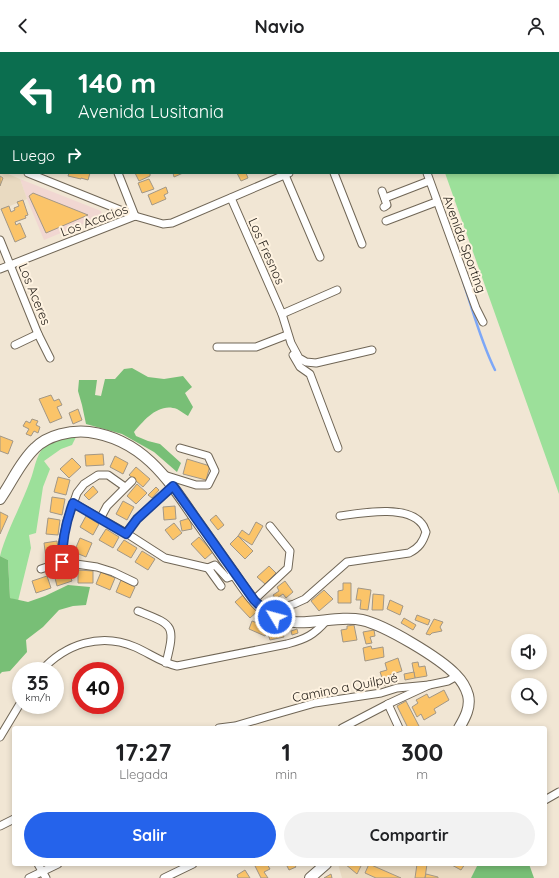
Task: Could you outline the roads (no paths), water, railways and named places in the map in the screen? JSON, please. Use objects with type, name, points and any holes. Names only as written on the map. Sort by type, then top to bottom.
[{"type":"street","points":[[30,174],[134,216]]},
{"type":"street","points":[[118,174],[134,216]]},
{"type":"street","name":"Los Acacios","points":[[0,269],[134,216],[163,224],[172,223],[231,198],[270,177],[287,174],[320,257]]},
{"type":"street","points":[[334,174],[362,244]]},
{"type":"street","name":"Avenida Sporting","points":[[426,174],[476,308],[483,322]]},
{"type":"street","points":[[385,198],[429,181]]},
{"type":"street","points":[[382,191],[387,204],[384,207]]},
{"type":"street","name":"Los Fresnos","points":[[231,198],[282,314],[287,335],[299,358],[311,363],[372,350]]},
{"type":"street","points":[[386,221],[436,202]]},
{"type":"street","name":"Los Aceres","points":[[0,240],[38,334],[50,358]]},
{"type":"street","points":[[282,314],[337,290]]},
{"type":"street","points":[[15,344],[38,334]]},
{"type":"street","points":[[217,347],[256,347],[287,335]]},
{"type":"street","points":[[291,342],[293,356],[300,367],[310,374],[338,448]]},
{"type":"street","points":[[0,499],[16,473],[36,446],[44,441],[70,432],[81,431],[118,440],[139,452],[164,475],[235,575],[254,600],[266,612],[283,620],[294,622],[350,619],[374,624],[421,649],[457,676],[465,687],[469,703],[465,718],[460,726]]},
{"type":"street","points":[[164,475],[196,485],[208,484],[214,471],[208,456],[180,448]]},
{"type":"street","points":[[62,562],[62,545],[66,527],[77,493],[84,484],[98,475],[108,475],[126,486]]},
{"type":"street","points":[[100,519],[107,506],[132,481]]},
{"type":"street","points":[[126,534],[137,519],[173,486]]},
{"type":"street","points":[[73,503],[165,558],[208,568],[214,565],[227,578],[235,575]]},
{"type":"street","points":[[266,612],[294,604],[305,599],[347,562],[409,553],[416,550],[423,542],[426,532],[422,524],[416,518],[392,511],[372,511],[340,516]]},
{"type":"street","points":[[254,600],[288,568],[290,551],[270,526]]},
{"type":"street","points":[[41,569],[62,562],[97,567],[113,572],[134,582]]},
{"type":"street","points":[[208,568],[221,586]]},
{"type":"street","points":[[138,611],[168,625],[171,631],[166,663]]},
{"type":"street","points":[[50,662],[67,649],[89,641],[98,640],[122,643],[135,647],[166,663],[177,666],[303,640],[312,635],[327,620]]},
{"type":"street","points":[[346,726],[429,685],[457,676]]},
{"type":"street","name":"Camino a Quilpué","points":[[235,726],[315,703],[380,693],[397,688],[429,685]]},
{"type":"street","points":[[388,704],[398,726]]},
{"type":"street","points":[[0,737],[14,714]]},
{"type":"street","points":[[547,799],[559,792]]},
{"type":"street","points":[[0,826],[12,820]]},
{"type":"street","points":[[39,866],[44,875]]},
{"type":"street","points":[[29,878],[44,875],[55,866]]},
{"type":"street","points":[[164,878],[183,866]]},
{"type":"street","points":[[310,878],[324,866]]},
{"type":"waterway","points":[[463,281],[481,337],[495,370]]}]
